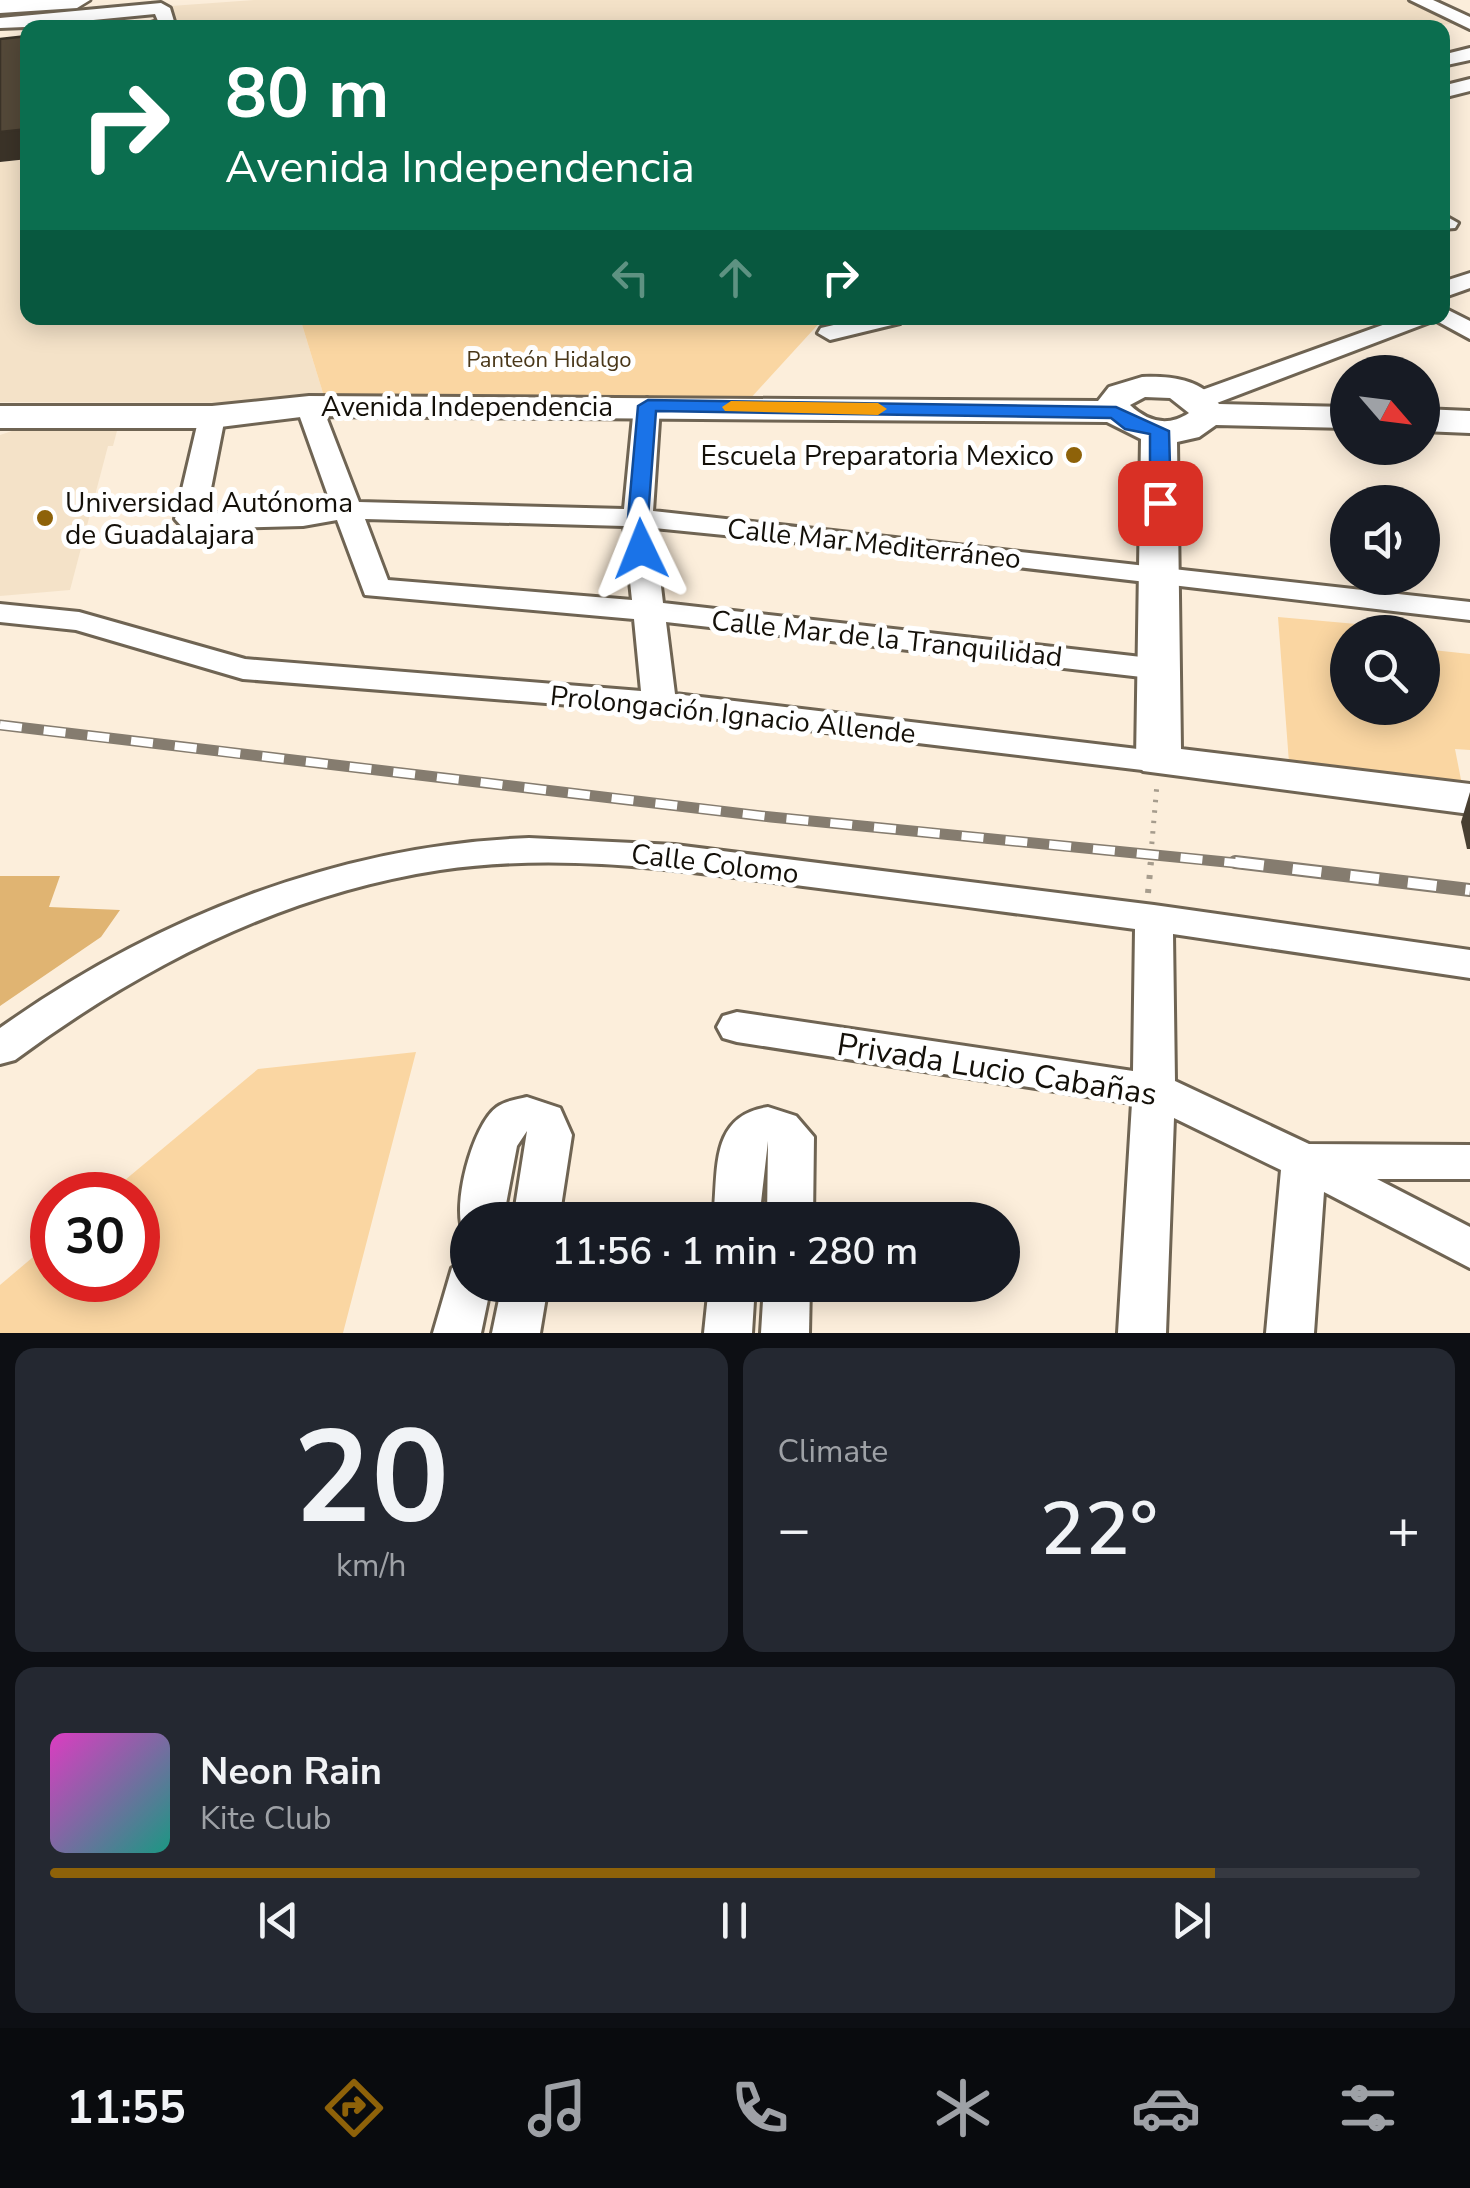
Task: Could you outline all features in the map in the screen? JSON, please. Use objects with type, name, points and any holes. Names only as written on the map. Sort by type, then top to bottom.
[{"type":"highway","points":[[0,6],[77,0]]},
{"type":"main road","points":[[1192,401],[1204,420],[1186,430],[1159,431],[1132,424],[1113,406],[1121,394],[1142,387],[1192,401],[1330,416]]},
{"type":"main road","name":"Avenida Independencia","points":[[0,417],[212,418],[309,406],[1116,412]]},
{"type":"main road","points":[[1440,421],[1470,422]]},
{"type":"main road","points":[[1159,431],[1162,575],[1159,762]]},
{"type":"main road","name":"Prolongación Ignacio Allende","points":[[1159,762],[1470,799]]},
{"type":"street","points":[[1419,0],[1470,28]]},
{"type":"street","points":[[33,20],[161,8],[167,20]]},
{"type":"street","points":[[55,18],[73,20]]},
{"type":"street","points":[[830,332],[860,325]]},
{"type":"street","points":[[1192,401],[1355,325]]},
{"type":"street","points":[[1192,401],[1404,325]]},
{"type":"street","points":[[309,406],[347,510]]},
{"type":"street","points":[[648,406],[638,518],[659,702]]},
{"type":"street","name":"Calle Mar Mediterráneo","points":[[212,418],[190,519],[194,523],[304,517],[347,510],[638,518],[1470,611]]},
{"type":"street","name":"Calle Mar de la Tranquilidad","points":[[347,510],[376,588],[648,611],[1159,669]]},
{"type":"street","name":"Prolongación Ignacio Allende","points":[[0,613],[78,621],[243,670],[659,702],[1159,762]]},
{"type":"street","name":"Calle Colomo","points":[[0,1049],[100,979],[198,929],[294,894],[460,856],[511,851],[675,857],[1154,918],[1470,964]]},
{"type":"street","points":[[1142,1333],[1154,1090],[1154,918]]},
{"type":"street","name":"Privada Lucio Cabañas","points":[[737,1028],[1154,1090],[1304,1161],[1470,1249]]},
{"type":"street","points":[[484,1202],[498,1133],[508,1119],[527,1114],[545,1120],[550,1135],[539,1202]]},
{"type":"street","points":[[738,1202],[744,1136],[750,1129],[768,1124],[786,1130],[794,1146],[791,1202]]},
{"type":"street","points":[[1290,1333],[1304,1161],[1470,1162]]},
{"type":"street","points":[[457,1333],[464,1302]]},
{"type":"street","points":[[516,1333],[522,1302]]},
{"type":"street","points":[[728,1333],[731,1302]]},
{"type":"street","points":[[784,1333],[786,1302]]},
{"type":"path","points":[[1154,918],[1147,905],[1159,762]]},
{"type":"shaded area","points":[[254,0],[1409,0],[1457,23],[176,20],[171,6]]},
{"type":"shaded area","points":[[20,160],[20,325],[302,325],[326,403],[0,402],[0,162]]},
{"type":"shaded area","name":"Universidad Autónoma de Guadalajara","points":[[12,427],[118,427],[113,446],[108,446],[70,590],[0,596],[0,435],[12,431]]},
{"type":"shaded area","points":[[0,876],[60,876],[49,907],[120,910],[101,937],[0,1006]]},
{"type":"green space","name":"Panteón Hidalgo","points":[[302,325],[818,325],[749,400],[326,403]]},
{"type":"green space","points":[[1278,617],[1330,622],[1330,725],[1440,725],[1440,651],[1470,654],[1470,750],[1455,749],[1464,795],[1290,776]]},
{"type":"green space","points":[[416,1052],[343,1333],[0,1333],[0,1285],[30,1260],[30,1302],[160,1302],[160,1172],[135,1172],[258,1069]]},
{"type":"building","points":[[20,37],[20,130],[0,132],[0,39]]},
{"type":"railway","points":[[0,725],[771,817],[1256,865]]},
{"type":"railway","points":[[1235,862],[1470,890]]},
{"type":"slow traffic","points":[[731,407],[878,409]]},
{"type":"place","name":"Escuela Preparatoria Mexico","points":[[1074,455]]},
{"type":"place","name":"Universidad Autónoma de Guadalajara","points":[[45,518]]},
{"type":"route","points":[[641,549],[638,518],[648,406],[1116,412],[1132,424],[1159,431],[1160,503]]}]
